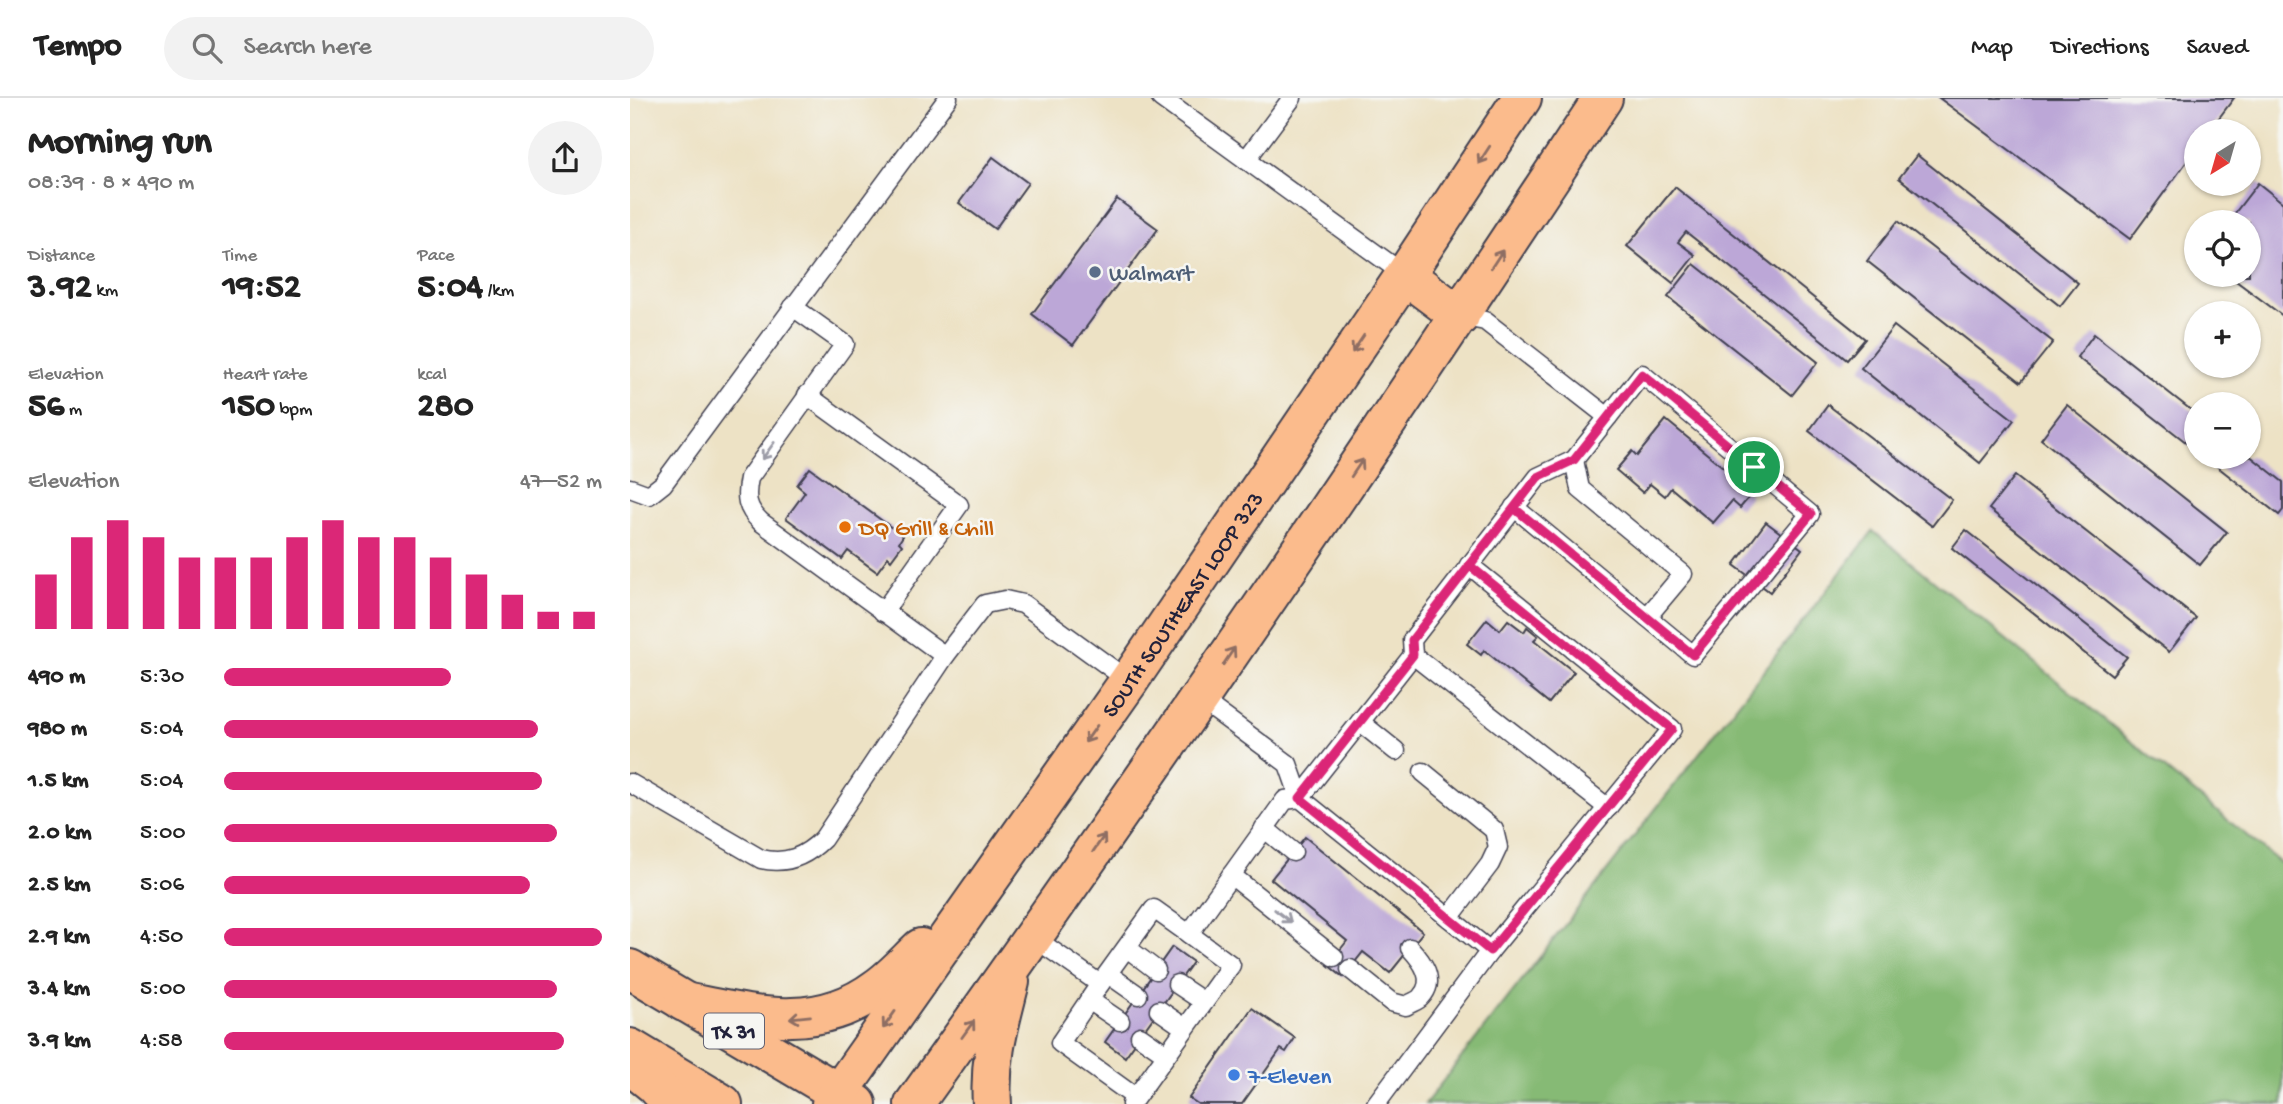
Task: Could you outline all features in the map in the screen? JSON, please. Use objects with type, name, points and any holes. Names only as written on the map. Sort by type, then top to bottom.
[{"type":"main road","name":"SOUTH SOUTHEAST LOOP 323","points":[[842,1100],[974,900],[1129,681],[1522,98]]},
{"type":"main road","points":[[914,1104],[1200,699],[1460,316],[1603,98]]},
{"type":"main road","points":[[1405,275],[1460,316]]},
{"type":"main road","points":[[684,1002],[754,1016],[786,1019],[835,1010],[859,1000],[877,988],[974,900]]},
{"type":"main road","points":[[992,1104],[990,1076],[994,1047],[1024,950]]},
{"type":"main road","name":"TX 31","points":[[630,969],[842,1100]]},
{"type":"main road","points":[[630,1048],[723,1104]]},
{"type":"main road","points":[[630,1065],[672,1104]]},
{"type":"lane","points":[[630,488],[649,495],[663,484],[948,98]]},
{"type":"lane","points":[[1161,98],[1405,275]]},
{"type":"lane","points":[[1246,160],[1292,98]]},
{"type":"lane","points":[[793,307],[845,344],[749,478],[746,500],[748,509],[761,522],[945,656]]},
{"type":"lane","points":[[1460,316],[1485,321],[1608,418]]},
{"type":"lane","points":[[1189,934],[1285,800],[1300,798],[1413,655],[1412,640],[1469,565],[1538,477],[1574,460],[1642,374],[1811,514],[1693,655],[1514,508]]},
{"type":"lane","points":[[807,396],[959,505],[883,611]]},
{"type":"lane","points":[[1574,460],[1580,489],[1682,574],[1647,617]]},
{"type":"lane","points":[[1376,1104],[1490,951],[1672,729],[1469,565]]},
{"type":"lane","points":[[630,783],[761,859],[785,862],[799,858],[811,850],[832,827],[945,656],[985,604],[995,600],[1023,604],[1129,681]]},
{"type":"lane","points":[[1413,655],[1608,808]]},
{"type":"lane","points":[[1200,699],[1288,764],[1300,798],[1490,951]]},
{"type":"lane","points":[[1360,722],[1396,751]]},
{"type":"lane","points":[[1423,772],[1494,830],[1498,847],[1490,864],[1449,918]]},
{"type":"lane","points":[[1264,828],[1293,852]]},
{"type":"lane","points":[[1231,874],[1335,957]]},
{"type":"lane","points":[[1154,909],[1231,965],[1133,1101],[1060,1043],[1127,948],[1154,909]]},
{"type":"lane","points":[[1127,948],[1156,970]]},
{"type":"lane","points":[[1350,969],[1391,1002],[1406,1006],[1421,998],[1428,983],[1427,967],[1410,948]]},
{"type":"lane","points":[[1024,950],[1104,979],[1138,995]]},
{"type":"lane","points":[[1177,984],[1204,1002]]},
{"type":"lane","points":[[1421,998],[1442,1016]]},
{"type":"lane","points":[[1089,1000],[1120,1021]]},
{"type":"lane","points":[[1159,1010],[1185,1028]]},
{"type":"lane","points":[[1140,1036],[1166,1054]]},
{"type":"green space","points":[[1873,531],[2283,865],[2283,1104],[1425,1104]]},
{"type":"building","points":[[1939,98],[2234,98],[2218,119],[2184,119],[2184,165],[2130,239]]},
{"type":"building","points":[[1917,155],[2078,283],[2060,306],[1899,178]]},
{"type":"building","points":[[993,157],[1028,183],[995,229],[959,203]]},
{"type":"building","points":[[2261,185],[2283,203],[2283,316],[2244,287],[2261,287],[2261,210],[2237,210],[2248,196],[2261,196]]},
{"type":"building","points":[[1675,187],[1865,339],[1847,360],[1686,232],[1678,242],[1695,255],[1673,283],[1627,246]]},
{"type":"building","name":"Walmart","points":[[1117,199],[1158,229],[1073,345],[1032,314]]},
{"type":"building","points":[[1898,221],[2053,342],[2021,382],[1867,261]]},
{"type":"building","points":[[1694,264],[1818,362],[1792,395],[1668,297]]},
{"type":"building","points":[[1894,326],[2014,420],[1980,463],[1861,368]]},
{"type":"building","points":[[2094,334],[2184,405],[2184,441],[2077,357]]},
{"type":"building","points":[[1828,405],[1952,500],[1932,526],[1809,431]]},
{"type":"building","points":[[2067,405],[2227,532],[2200,565],[2041,439]]},
{"type":"building","points":[[1666,420],[1746,486],[1744,489],[1751,495],[1740,508],[1732,501],[1713,523],[1671,488],[1665,496],[1650,484],[1643,493],[1616,470],[1632,451],[1637,456]]},
{"type":"building","points":[[2261,465],[2283,482],[2283,510],[2279,515],[2220,469],[2261,469]]},
{"type":"building","name":"DQ Grill & Chill","points":[[810,468],[903,536],[899,542],[902,545],[891,560],[888,557],[877,572],[848,551],[842,559],[786,518],[805,492],[797,485]]},
{"type":"building","points":[[2015,476],[2196,618],[2169,652],[1989,509]]},
{"type":"building","points":[[1766,522],[1802,549],[1770,592],[1734,565]]},
{"type":"building","points":[[1966,530],[2127,657],[2112,675],[1952,548]]},
{"type":"building","points":[[1487,619],[1500,630],[1508,620],[1524,632],[1527,627],[1538,636],[1534,640],[1574,672],[1549,703],[1484,650],[1481,655],[1467,644]]},
{"type":"building","points":[[1305,837],[1423,932],[1390,973],[1363,952],[1343,977],[1328,965],[1347,941],[1271,879]]},
{"type":"building","points":[[1172,947],[1193,962],[1125,1057],[1105,1042]]},
{"type":"building","name":"7-Eleven","points":[[1252,1008],[1295,1038],[1286,1052],[1281,1049],[1242,1104],[1198,1104],[1189,1098]]},
{"type":"place","name":"Walmart","points":[[1095,272]]},
{"type":"place","name":"DQ Grill & Chill","points":[[845,527]]},
{"type":"place","name":"7-Eleven","points":[[1234,1075]]},
{"type":"route","points":[[1754,467],[1642,374],[1574,460],[1538,477],[1469,565],[1412,640],[1413,655],[1300,798],[1490,951],[1672,729],[1469,565],[1514,508],[1693,655],[1811,514],[1754,467]]}]
